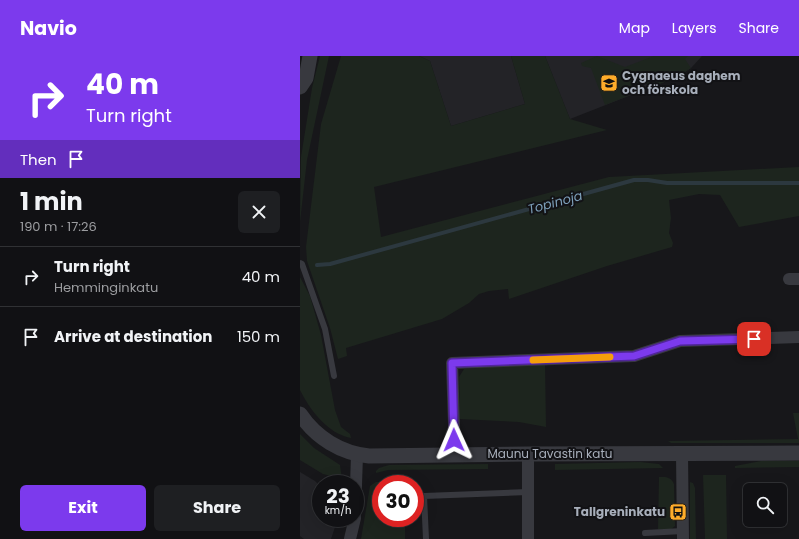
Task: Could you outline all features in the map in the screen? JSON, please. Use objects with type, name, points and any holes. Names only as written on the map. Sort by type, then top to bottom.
[{"type":"street","points":[[300,87],[306,78],[310,56]]},
{"type":"street","points":[[455,455],[452,363],[634,356],[680,341],[799,337]]},
{"type":"street","name":"Maunu Tavastin katu","points":[[300,414],[316,434],[332,444],[357,455],[799,453]]},
{"type":"street","points":[[528,454],[528,539]]},
{"type":"street","points":[[682,454],[683,535]]},
{"type":"street","points":[[356,475],[357,455]]},
{"type":"street","points":[[350,539],[353,527]]},
{"type":"lane","points":[[300,263],[302,264],[325,329],[334,376]]},
{"type":"lane","points":[[426,539],[424,496],[528,492]]},
{"type":"lane","points":[[645,533],[683,535]]},
{"type":"shaded area","points":[[320,56],[329,56],[307,160],[300,222],[301,157],[312,88]]},
{"type":"shaded area","points":[[341,56],[419,56],[430,61],[451,126],[525,104],[511,56],[545,56],[570,119],[607,130],[374,187],[381,237],[609,177],[799,167],[799,216],[739,227],[720,195],[699,194],[669,200],[671,218],[669,233],[673,243],[672,247],[607,266],[509,299],[508,289],[489,291],[479,294],[469,303],[442,319],[346,348],[347,356],[338,359],[330,328],[307,261],[306,247],[321,124]]},
{"type":"shaded area","points":[[419,56],[511,56],[525,104],[451,126],[430,61]]},
{"type":"shaded area","name":"Cygnaeus daghem och förskola","points":[[545,56],[702,56],[691,68],[677,77],[570,119]]},
{"type":"shaded area","points":[[597,56],[625,67],[654,56],[688,56],[685,59],[691,68],[677,77],[649,88],[646,83],[635,85],[628,90],[628,96],[605,105],[591,68],[582,66],[581,63]]},
{"type":"shaded area","points":[[300,277],[310,296],[321,335],[335,410],[341,427],[350,434],[351,438],[335,432],[327,426],[314,413],[300,390]]},
{"type":"shaded area","points":[[545,363],[546,427],[519,422],[460,419],[459,377],[464,369]]},
{"type":"shaded area","points":[[793,413],[799,413],[799,443],[671,443],[668,441],[798,439]]},
{"type":"shaded area","points":[[300,434],[314,448],[340,465],[341,475],[323,474],[300,460]]},
{"type":"shaded area","points":[[761,461],[799,461],[799,467],[735,468],[735,466]]},
{"type":"shaded area","points":[[640,462],[659,464],[663,468],[555,470],[555,464]]},
{"type":"shaded area","points":[[488,464],[488,469],[388,470],[376,473],[379,468],[389,465]]},
{"type":"shaded area","points":[[300,472],[312,479],[312,527],[335,527],[331,539],[304,539],[300,536]]},
{"type":"shaded area","points":[[703,475],[726,475],[727,539],[705,539]]},
{"type":"shaded area","points":[[659,477],[668,478],[672,480],[674,484],[675,526],[670,530],[658,529]]},
{"type":"shaded area","points":[[690,482],[693,483],[695,488],[696,539],[690,539]]},
{"type":"shaded area","points":[[372,485],[372,527],[405,527],[405,539],[361,539],[370,486]]},
{"type":"waterway","name":"Topinoja","points":[[317,265],[330,264],[634,180],[648,180],[667,183],[799,183]]},
{"type":"slow traffic","points":[[533,360],[610,357]]},
{"type":"place","name":"Cygnaeus daghem och förskola","points":[[609,83]]},
{"type":"place","name":"Tallgreninkatu","points":[[678,512]]},
{"type":"route","points":[[454,440],[452,363],[634,356],[680,341],[754,339]]}]
